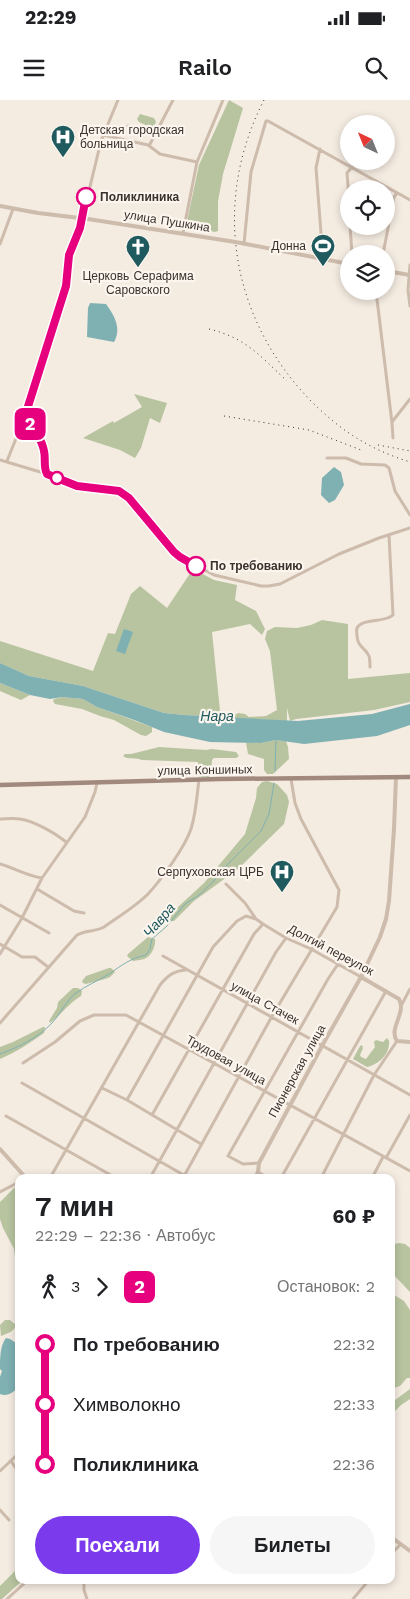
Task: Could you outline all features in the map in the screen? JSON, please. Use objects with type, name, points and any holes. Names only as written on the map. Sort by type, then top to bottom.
[{"type":"main road","name":"улица Коншиных","points":[[0,784],[410,777]]},
{"type":"street","points":[[7,461],[25,416],[66,286],[69,255],[82,219],[103,135],[118,100]]},
{"type":"street","points":[[149,146],[173,100]]},
{"type":"street","points":[[182,233],[197,162],[223,100]]},
{"type":"street","points":[[340,160],[266,121],[250,172],[243,244],[340,262]]},
{"type":"street","points":[[128,126],[156,134]]},
{"type":"street","points":[[103,135],[149,146],[160,154],[197,162]]},
{"type":"street","points":[[320,149],[316,168],[322,259]]},
{"type":"street","points":[[357,170],[410,200]]},
{"type":"street","points":[[385,245],[394,197],[397,193]]},
{"type":"street","name":"улица Пушкина","points":[[0,206],[38,214],[182,233],[243,244]]},
{"type":"street","points":[[0,244],[13,209]]},
{"type":"street","points":[[410,265],[408,290],[410,306]]},
{"type":"street","points":[[395,272],[410,275]]},
{"type":"street","points":[[377,300],[393,438]]},
{"type":"street","points":[[392,423],[410,400]]},
{"type":"street","points":[[25,416],[42,445],[47,474]]},
{"type":"street","points":[[327,458],[346,458],[360,464],[385,465],[389,468],[395,490],[410,515]]},
{"type":"street","points":[[0,460],[47,474],[77,486],[122,492],[180,557],[214,575],[261,586],[280,584],[339,554],[410,528]]},
{"type":"street","points":[[370,668],[370,657],[358,643],[356,631],[361,624],[386,619],[393,615],[389,535]]},
{"type":"street","name":"Пионерская улица","points":[[258,1172],[259,1163],[361,977],[380,938],[386,919],[394,829],[396,777]]},
{"type":"street","points":[[184,1174],[311,949],[337,907],[339,890],[294,803],[291,779]]},
{"type":"street","points":[[0,1023],[77,935],[82,932],[99,930],[148,894],[175,858],[190,832],[194,818],[199,780]]},
{"type":"street","points":[[0,954],[22,918],[42,878],[89,809],[97,783]]},
{"type":"street","points":[[0,819],[19,818],[25,820],[66,842]]},
{"type":"street","points":[[0,864],[42,878]]},
{"type":"street","name":"Долгий переулок","points":[[226,884],[245,903],[256,919],[263,924],[386,991],[399,999],[402,1004]]},
{"type":"street","points":[[37,889],[74,911],[84,914]]},
{"type":"street","points":[[0,905],[49,933]]},
{"type":"street","points":[[127,1100],[213,947],[237,921],[246,916],[256,919]]},
{"type":"street","points":[[152,1115],[254,934],[263,924]]},
{"type":"street","points":[[152,1174],[276,952],[286,938]]},
{"type":"street","points":[[0,944],[22,957],[36,957],[48,966]]},
{"type":"street","name":"улица Стачек","points":[[163,956],[410,1095]]},
{"type":"street","points":[[259,1163],[243,1164],[228,1156],[338,964]]},
{"type":"street","points":[[52,1174],[166,977],[178,970],[187,970]]},
{"type":"street","points":[[397,1041],[394,1037],[394,1032],[402,1010],[402,1004],[410,989]]},
{"type":"street","points":[[283,1174],[386,991]]},
{"type":"street","name":"Трудовая улица","points":[[23,1063],[88,1017],[94,1015],[126,1015],[410,1171]]},
{"type":"street","points":[[397,1041],[410,1042]]},
{"type":"street","points":[[323,1174],[374,1075],[397,1041]]},
{"type":"street","points":[[22,1083],[180,1174]]},
{"type":"street","points":[[102,1088],[127,1100],[201,1144]]},
{"type":"street","points":[[374,1174],[410,1115]]},
{"type":"street","points":[[6,1116],[110,1174]]},
{"type":"street","points":[[0,1149],[23,1174]]},
{"type":"street","points":[[0,1192],[15,1184]]},
{"type":"street","points":[[0,1471],[15,1457]]},
{"type":"street","points":[[10,1461],[15,1468]]},
{"type":"street","points":[[0,1510],[9,1520]]},
{"type":"street","points":[[395,1541],[410,1552]]},
{"type":"street","points":[[395,1550],[400,1545]]},
{"type":"street","points":[[7,1599],[24,1584]]},
{"type":"street","points":[[84,1584],[87,1599]]},
{"type":"street","points":[[353,1599],[366,1584]]},
{"type":"green space","points":[[229,100],[243,108],[223,174],[218,201],[218,231],[186,226],[199,165]]},
{"type":"green space","points":[[140,114],[154,118],[156,122],[154,126],[150,127],[139,122],[137,119]]},
{"type":"green space","points":[[134,394],[167,403],[160,423],[150,418],[141,448],[135,458],[120,450],[83,438],[142,407]]},
{"type":"green space","points":[[193,569],[214,580],[237,585],[235,600],[256,611],[265,629],[262,635],[250,624],[212,632],[220,711],[233,716],[238,713],[249,717],[266,716],[277,710],[270,651],[265,639],[267,631],[275,627],[297,628],[322,620],[348,624],[348,679],[410,673],[410,702],[374,710],[290,721],[287,708],[287,721],[184,715],[164,713],[83,686],[29,676],[0,663],[0,641],[93,671],[108,633],[115,634],[131,594],[140,586],[167,608]]},
{"type":"green space","points":[[0,683],[30,695],[21,700],[0,691]]},
{"type":"green space","points":[[62,697],[83,699],[97,707],[152,727],[152,732],[146,736],[141,735],[114,720],[82,709],[55,704],[54,699]]},
{"type":"green space","points":[[286,741],[289,759],[273,774],[267,774],[264,770],[264,759],[248,754],[246,743]]},
{"type":"green space","points":[[159,747],[212,749],[236,752],[239,756],[236,758],[214,758],[209,777],[200,777],[198,775],[198,762],[142,760],[123,756]]},
{"type":"green space","points":[[267,781],[277,784],[287,795],[289,802],[284,824],[238,869],[194,901],[174,921],[167,921],[166,918],[204,883],[245,834],[256,798],[257,788],[262,782]]},
{"type":"green space","points":[[148,937],[155,939],[155,941],[153,950],[148,957],[133,961],[127,956],[128,954]]},
{"type":"green space","points":[[109,968],[115,972],[110,977],[86,984],[83,983],[82,981],[86,976]]},
{"type":"green space","points":[[73,988],[78,988],[82,991],[81,996],[50,1023],[49,1021],[57,1008],[58,1002]]},
{"type":"green space","points":[[45,1027],[44,1033],[0,1059],[0,1047]]},
{"type":"green space","points":[[387,1038],[389,1041],[388,1050],[376,1064],[367,1067],[353,1059],[360,1046],[362,1045],[363,1048],[360,1055],[366,1059],[375,1047],[374,1042],[376,1040],[383,1042]]},
{"type":"green space","points":[[14,1188],[15,1257],[14,1249],[0,1219],[0,1202]]},
{"type":"green space","points":[[395,1244],[405,1244],[410,1248],[410,1292],[395,1276]]},
{"type":"green space","points":[[395,1295],[404,1301],[410,1310],[410,1378],[407,1378],[400,1386],[395,1388]]},
{"type":"green space","points":[[5,1320],[10,1320],[15,1324],[15,1327],[12,1331],[1,1336],[0,1325]]},
{"type":"green space","points":[[410,1389],[410,1399],[395,1411],[395,1400]]},
{"type":"green space","points":[[15,1571],[15,1584],[19,1584],[2,1599],[0,1599],[0,1586]]},
{"type":"water","points":[[90,303],[106,304],[112,313],[117,327],[114,342],[87,337],[88,308]]},
{"type":"water","points":[[334,467],[341,472],[344,485],[335,500],[329,503],[321,495],[322,478]]},
{"type":"water","points":[[124,629],[133,632],[125,654],[116,651]]},
{"type":"water","points":[[0,663],[29,676],[83,686],[164,713],[298,721],[372,714],[410,704],[410,725],[377,736],[304,744],[276,740],[261,743],[210,742],[164,732],[97,707],[83,699],[62,697],[50,699],[30,695],[0,683]]},
{"type":"water","points":[[6,1338],[15,1342],[15,1390],[6,1395],[0,1394],[2,1371],[0,1369],[0,1357]]},
{"type":"waterway","name":"Чавра","points":[[275,771],[276,739]]},
{"type":"waterway","name":"Чавра","points":[[0,1054],[21,1045],[41,1033],[52,1023],[72,996],[80,990],[127,962],[146,955],[150,949],[152,939],[167,926],[185,904],[199,895],[213,882],[224,868],[261,831],[269,814],[274,783]]},
{"type":"railway","points":[[264,100],[248,139],[238,179],[234,219],[238,258],[247,297],[262,334],[284,369],[311,401],[322,412],[356,438],[381,451],[410,462]]},
{"type":"railway","points":[[209,329],[233,337],[243,343],[260,355],[287,381]]},
{"type":"railway","points":[[224,416],[309,430],[361,450]]},
{"type":"railway","points":[[378,445],[410,451]]},
{"type":"bus line","name":"2","points":[[86,197],[80,228],[69,255],[66,286],[25,416],[42,445],[47,474],[72,485],[122,492],[174,552],[196,566]]},
{"type":"place","name":"Детская городская больница","points":[[63,158]]},
{"type":"place","name":"Поликлиника","points":[[86,197]]},
{"type":"place","name":"Донна","points":[[323,267]]},
{"type":"place","name":"Церковь Серафима Саровского","points":[[138,268]]},
{"type":"place","name":"По требованию","points":[[196,566]]},
{"type":"place","name":"Серпуховская ЦРБ","points":[[282,893]]},
{"type":"water label","name":"Нара","points":[[217,716]]}]
